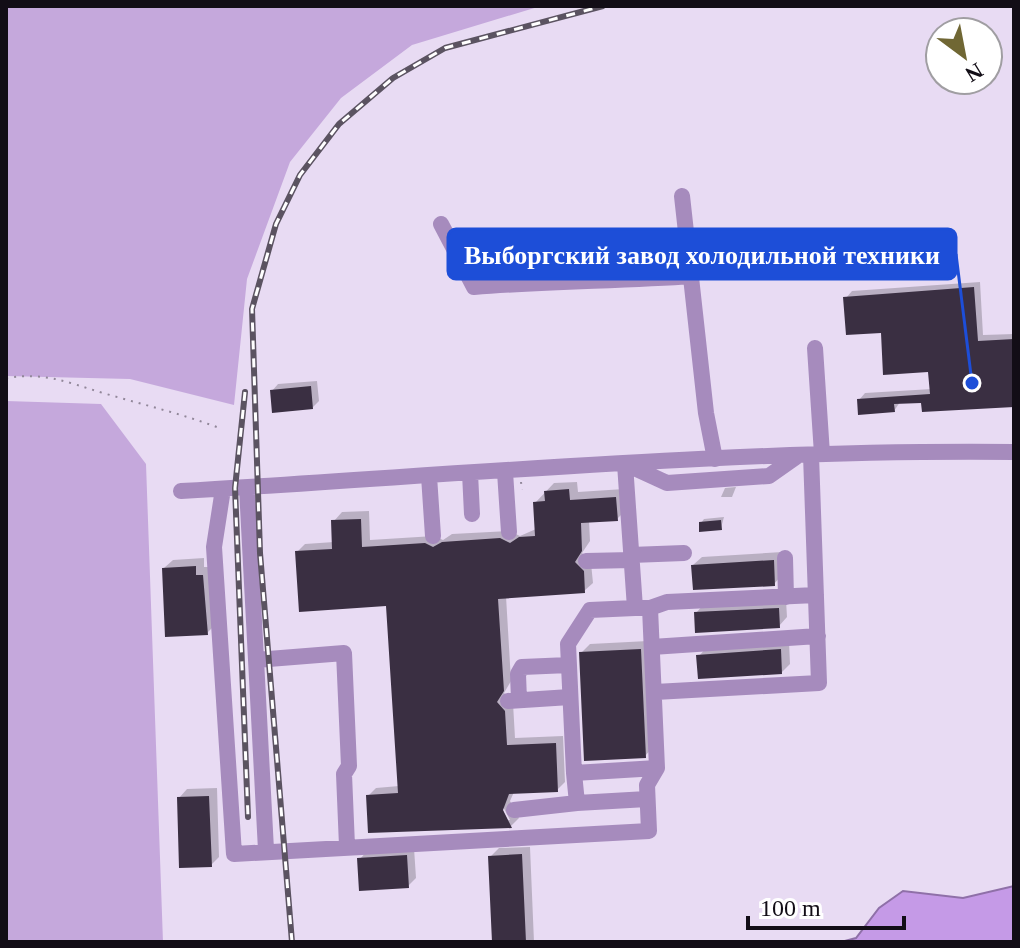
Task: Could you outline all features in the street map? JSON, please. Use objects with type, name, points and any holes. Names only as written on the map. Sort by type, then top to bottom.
[{"type":"street","points":[[682,196],[706,413],[715,459]]},
{"type":"street","points":[[441,224],[474,287],[544,281],[634,282],[693,276]]},
{"type":"street","points":[[655,692],[819,683],[810,455],[815,348]]},
{"type":"street","points":[[181,491],[715,459],[1014,452]]},
{"type":"street","points":[[625,464],[667,483],[769,476],[810,455]]},
{"type":"street","points":[[223,489],[214,547],[234,854],[649,831],[647,785],[657,768],[655,692],[652,647],[632,558],[625,464]]},
{"type":"street","points":[[505,472],[509,532]]},
{"type":"street","points":[[470,473],[472,514]]},
{"type":"street","points":[[429,476],[433,536]]},
{"type":"street","points":[[247,488],[266,850]]},
{"type":"street","points":[[586,561],[684,553]]},
{"type":"street","points":[[785,558],[786,597]]},
{"type":"street","points":[[577,803],[568,644],[590,610],[643,608],[667,602],[816,595]]},
{"type":"street","points":[[652,647],[818,636]]},
{"type":"street","points":[[256,660],[344,653],[349,766],[344,774],[347,846]]},
{"type":"street","points":[[569,665],[522,667],[513,700],[570,697]]},
{"type":"street","points":[[574,773],[657,768]]},
{"type":"street","points":[[514,810],[647,799]]},
{"type":"path","points":[[6,378],[60,377],[102,393],[169,409],[222,429]]},
{"type":"shaded area","points":[[6,6],[541,6],[412,45],[341,98],[290,162],[247,279],[234,405],[130,379],[6,376]]},
{"type":"shaded area","points":[[6,401],[101,404],[146,464],[163,942],[6,942]]},
{"type":"shaded area","points":[[1014,886],[1014,942],[841,942],[856,938],[879,908],[903,891],[963,898]]},
{"type":"building","points":[[974,287],[978,341],[1014,339],[1014,407],[922,412],[921,403],[894,404],[895,412],[858,415],[857,399],[930,394],[928,372],[883,375],[881,333],[846,335],[843,297]]},
{"type":"building","points":[[311,386],[313,409],[272,413],[270,390]]},
{"type":"building","points":[[569,489],[570,500],[616,497],[618,521],[581,523],[582,551],[575,562],[584,571],[585,593],[498,599],[504,691],[497,702],[505,711],[507,745],[556,743],[558,792],[509,794],[503,810],[512,828],[368,833],[366,795],[398,793],[386,606],[299,612],[295,551],[332,549],[331,520],[361,519],[362,547],[425,543],[433,547],[442,542],[500,538],[510,543],[519,537],[535,536],[533,502],[545,501],[544,491]]},
{"type":"building","points":[[721,520],[722,530],[699,532],[699,522]]},
{"type":"building","points":[[774,560],[775,586],[693,590],[691,565]]},
{"type":"building","points":[[196,566],[196,575],[203,575],[208,635],[165,637],[162,568]]},
{"type":"building","points":[[779,608],[780,628],[695,633],[694,612]]},
{"type":"building","points":[[641,649],[646,758],[584,761],[579,652]]},
{"type":"building","points":[[781,649],[782,674],[698,679],[696,655]]},
{"type":"building","points":[[209,796],[212,867],[179,868],[177,797]]},
{"type":"building","points":[[522,854],[526,942],[492,942],[488,856]]},
{"type":"building","points":[[407,855],[409,888],[359,891],[357,858]]},
{"type":"railway","points":[[292,942],[260,553],[252,309],[276,224],[300,175],[339,124],[393,78],[445,48],[603,6]]},
{"type":"railway","points":[[245,392],[235,488],[248,817]]},
{"type":"place","name":"Выборгский завод холодильной техники","points":[[972,383]]}]
